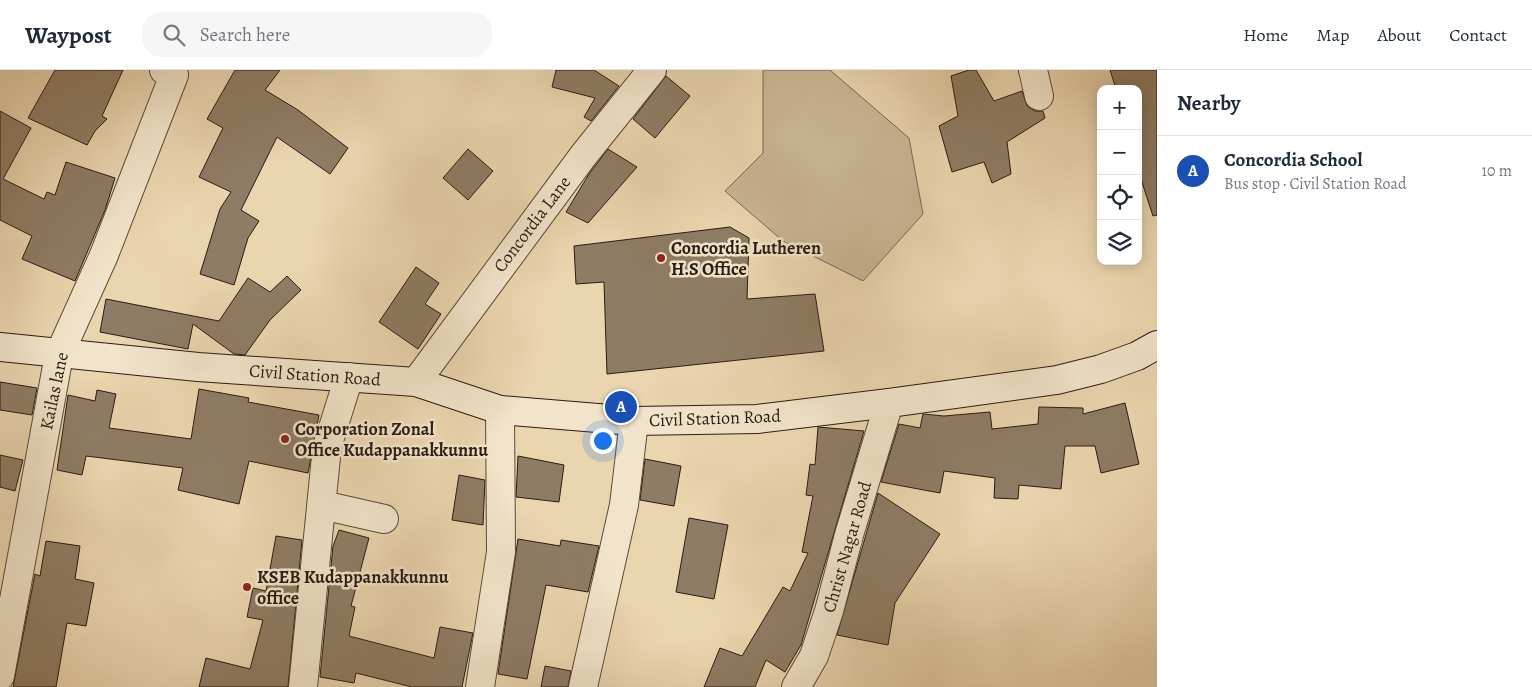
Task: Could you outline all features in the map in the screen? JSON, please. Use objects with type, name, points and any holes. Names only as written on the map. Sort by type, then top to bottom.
[{"type":"street","name":"Concordia Lane","points":[[416,382],[583,156],[652,70]]},
{"type":"street","points":[[1032,70],[1039,96]]},
{"type":"street","name":"Kailas lane","points":[[0,676],[59,355],[104,255],[172,72]]},
{"type":"street","name":"Civil Station Road","points":[[0,347],[59,355],[198,367],[416,382],[500,410],[634,420],[758,419],[1057,380],[1101,370],[1137,356],[1157,345]]},
{"type":"street","points":[[303,687],[327,447],[349,377]]},
{"type":"street","name":"Christ Nagar Road","points":[[798,686],[814,656],[829,610],[849,535],[889,403]]},
{"type":"street","points":[[480,687],[501,552],[500,410]]},
{"type":"street","points":[[583,687],[624,505],[634,420]]},
{"type":"street","points":[[322,505],[384,519]]},
{"type":"shaded area","points":[[763,70],[830,70],[909,138],[923,214],[863,281],[783,241],[725,191],[763,153]]},
{"type":"building","points":[[55,70],[123,70],[102,116],[107,119],[95,131],[87,145],[28,118]]},
{"type":"building","points":[[235,70],[280,70],[265,90],[298,110],[348,148],[330,174],[277,137],[241,210],[259,221],[248,238],[234,285],[200,274],[220,209],[231,192],[199,177],[223,128],[207,119]]},
{"type":"building","points":[[556,70],[594,70],[619,86],[591,121],[584,117],[595,98],[552,87]]},
{"type":"building","points":[[969,70],[976,70],[994,101],[1022,91],[1027,106],[1035,111],[1043,111],[1045,118],[1007,142],[1011,174],[992,183],[984,162],[952,172],[939,126],[958,116],[951,76]]},
{"type":"building","points":[[1110,70],[1157,70],[1157,215],[1153,216],[1142,182],[1142,85],[1115,85]]},
{"type":"building","points":[[666,76],[690,96],[655,138],[633,119]]},
{"type":"building","points":[[0,111],[31,128],[3,179],[44,199],[47,192],[55,195],[66,162],[115,178],[105,210],[75,281],[22,259],[32,236],[0,220]]},
{"type":"building","points":[[468,149],[493,171],[468,200],[443,178]]},
{"type":"building","points":[[608,149],[637,167],[588,223],[566,212],[589,174]]},
{"type":"building","points":[[730,227],[749,238],[747,299],[815,294],[824,351],[607,374],[604,282],[576,284],[574,246]]},
{"type":"building","points":[[416,267],[439,283],[425,304],[441,314],[418,349],[379,322]]},
{"type":"building","points":[[287,276],[301,290],[270,320],[245,355],[234,354],[193,324],[188,349],[100,332],[106,299],[219,321],[248,278],[270,292]]},
{"type":"building","points":[[0,382],[37,388],[32,415],[0,410]]},
{"type":"building","points":[[199,389],[249,398],[248,402],[319,415],[308,473],[249,461],[239,504],[178,490],[183,468],[86,456],[82,475],[57,470],[68,395],[95,401],[97,390],[116,394],[109,428],[191,439]]},
{"type":"building","points":[[1125,403],[1139,464],[1101,473],[1095,446],[1065,446],[1061,489],[1019,485],[1018,499],[994,498],[995,478],[944,471],[940,493],[881,482],[899,424],[920,428],[923,414],[944,416],[990,412],[992,429],[1038,424],[1039,407],[1083,408],[1083,414]]},
{"type":"building","points":[[818,427],[864,431],[801,645],[785,672],[766,660],[755,687],[704,687],[720,648],[742,656],[783,587],[790,591],[808,553],[802,552],[813,496],[806,495],[810,464],[815,465]]},
{"type":"building","points":[[0,455],[23,460],[15,491],[0,487]]},
{"type":"building","points":[[518,456],[564,465],[559,502],[516,497]]},
{"type":"building","points":[[645,459],[681,466],[674,506],[640,500]]},
{"type":"building","points":[[459,475],[485,480],[483,525],[452,520]]},
{"type":"building","points":[[878,493],[940,534],[895,603],[888,645],[837,635]]},
{"type":"building","points":[[689,518],[728,525],[714,599],[676,592]]},
{"type":"building","points":[[339,530],[369,538],[351,606],[355,607],[349,636],[434,658],[440,627],[473,633],[462,687],[412,687],[356,673],[354,683],[320,677],[333,546]]},
{"type":"building","points":[[276,536],[302,540],[288,687],[199,687],[206,658],[250,669],[263,620],[247,617],[253,588],[266,591]]},
{"type":"building","points":[[518,539],[560,546],[561,540],[599,546],[588,592],[546,585],[527,679],[498,674]]},
{"type":"building","points":[[46,541],[80,546],[75,579],[94,583],[86,626],[67,623],[56,687],[13,687],[35,574],[40,576]]},
{"type":"building","points":[[545,666],[571,671],[568,687],[541,687]]},
{"type":"place","name":"Concordia Lutheren H.S Office","points":[[661,258]]},
{"type":"place","name":"Concordia School","points":[[621,407]]},
{"type":"place","name":"Corporation Zonal Office Kudappanakkunnu","points":[[285,439]]},
{"type":"place","name":"KSEB Kudappanakkunnu office","points":[[247,587]]}]
